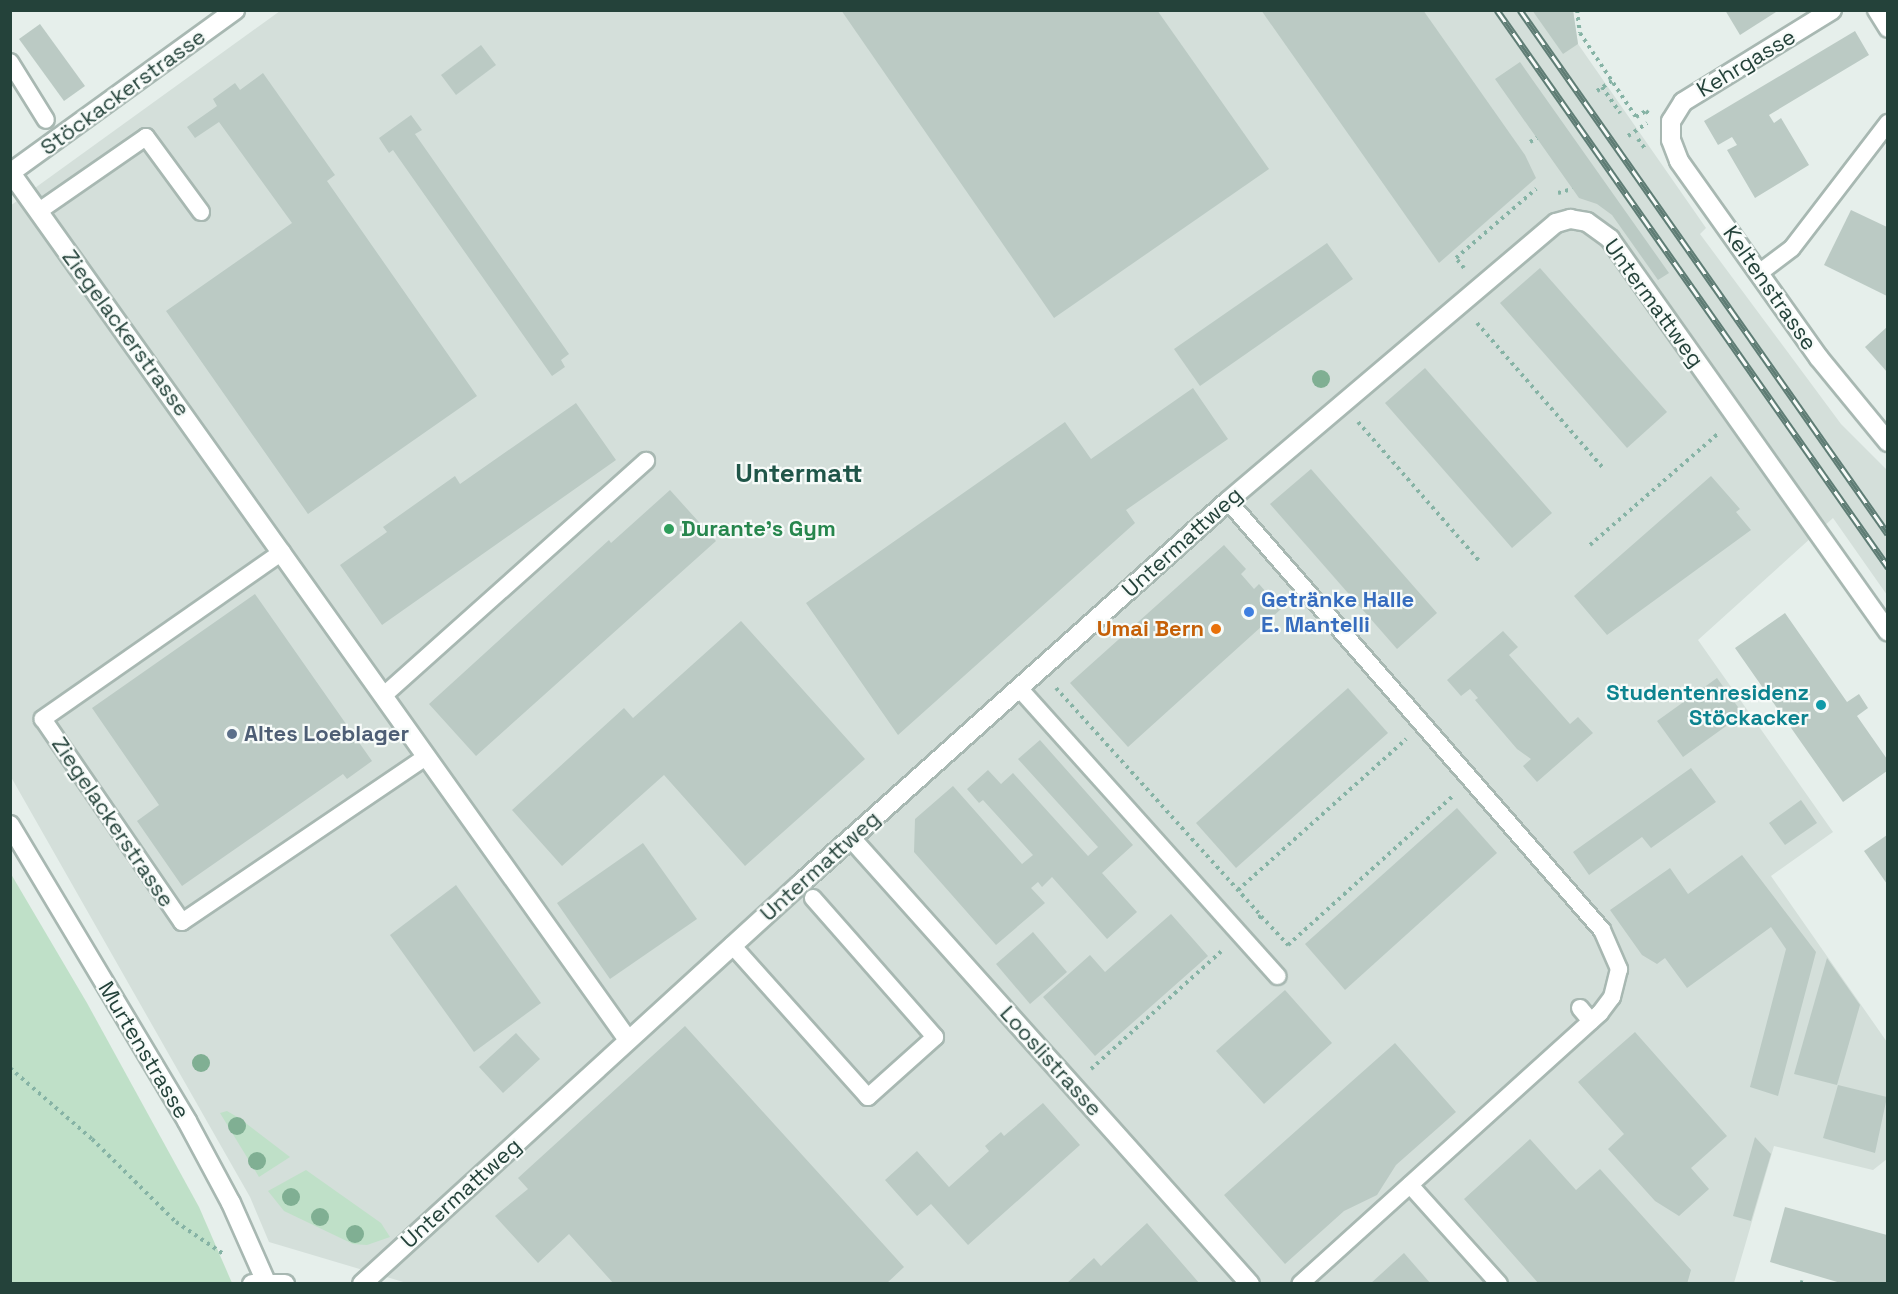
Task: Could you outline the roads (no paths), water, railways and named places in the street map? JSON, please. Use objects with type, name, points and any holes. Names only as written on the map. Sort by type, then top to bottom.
[{"type":"street","name":"Stöckackerstrasse","points":[[11,173],[235,10]]},
{"type":"street","name":"Kehrgasse","points":[[1670,125],[1677,109],[1690,96],[1832,10]]},
{"type":"street","name":"Keltenstrasse","points":[[1670,125],[1676,156],[1833,376],[1887,442]]},
{"type":"street","name":"Ziegelackerstrasse","points":[[11,173],[628,1040]]},
{"type":"street","name":"Untermattweg","points":[[362,1284],[732,945],[1228,501],[1547,227],[1570,219],[1587,222],[1602,231],[1887,632]]},
{"type":"street","name":"Murtenstrasse","points":[[10,825],[187,1121],[231,1203],[259,1283],[285,1284]]},
{"type":"street","name":"Looslistrasse","points":[[851,838],[1250,1284]]},
{"type":"lane","points":[[1876,10],[1887,29]]},
{"type":"lane","points":[[12,69],[46,120]]},
{"type":"lane","points":[[1759,273],[1792,248],[1887,123]]},
{"type":"lane","points":[[39,211],[146,137],[201,212]]},
{"type":"lane","points":[[383,696],[646,461]]},
{"type":"lane","points":[[1228,501],[1602,930],[1615,952],[1618,982],[1612,997],[1592,1021],[1300,1284]]},
{"type":"lane","name":"Ziegelackerstrasse","points":[[282,552],[43,719],[182,922],[426,756]]},
{"type":"lane","points":[[1019,688],[1276,976]]},
{"type":"lane","points":[[732,945],[868,1097],[935,1037],[813,898]]},
{"type":"lane","points":[[1580,1008],[1592,1021]]},
{"type":"lane","points":[[1410,1185],[1499,1284]]},
{"type":"railway","points":[[1497,10],[1888,567]]},
{"type":"railway","points":[[1520,10],[1888,534]]},
{"type":"place","name":"Durante's Gym","points":[[669,529]]},
{"type":"place","name":"Getränke Halle E. Mantelli","points":[[1249,612]]},
{"type":"place","name":"Umai Bern","points":[[1216,629]]},
{"type":"place","name":"Studentenresidenz Stöckacker","points":[[1821,705]]},
{"type":"place","name":"Altes Loeblager","points":[[232,734]]},
{"type":"district","name":"Untermatt","points":[[799,474]]}]
